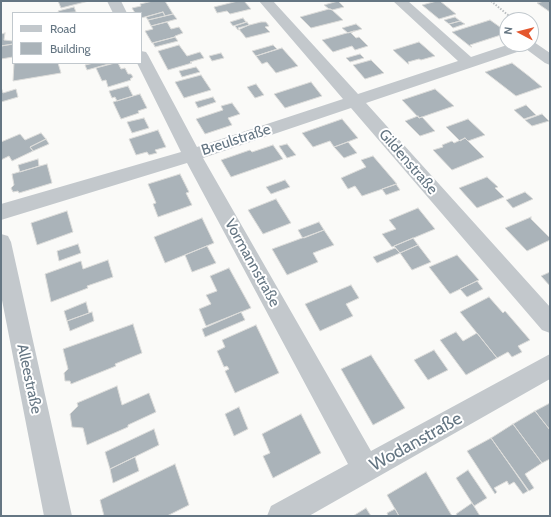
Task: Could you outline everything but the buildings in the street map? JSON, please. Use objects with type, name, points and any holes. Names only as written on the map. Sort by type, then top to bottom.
[{"type":"street","points":[[114,1],[120,12]]},
{"type":"street","name":"Gildenstraße","points":[[266,1],[550,323]]},
{"type":"street","points":[[400,1],[469,62]]},
{"type":"street","name":"Breulstraße","points":[[1,212],[192,155],[500,52]]},
{"type":"street","points":[[539,52],[550,60]]},
{"type":"street","name":"Vormannstraße","points":[[142,56],[192,155],[366,470]]},
{"type":"street","name":"Alleestraße","points":[[1,242],[58,516]]},
{"type":"street","name":"Wodanstraße","points":[[281,516],[366,470],[550,366]]},
{"type":"path","points":[[491,1],[504,12]]}]
